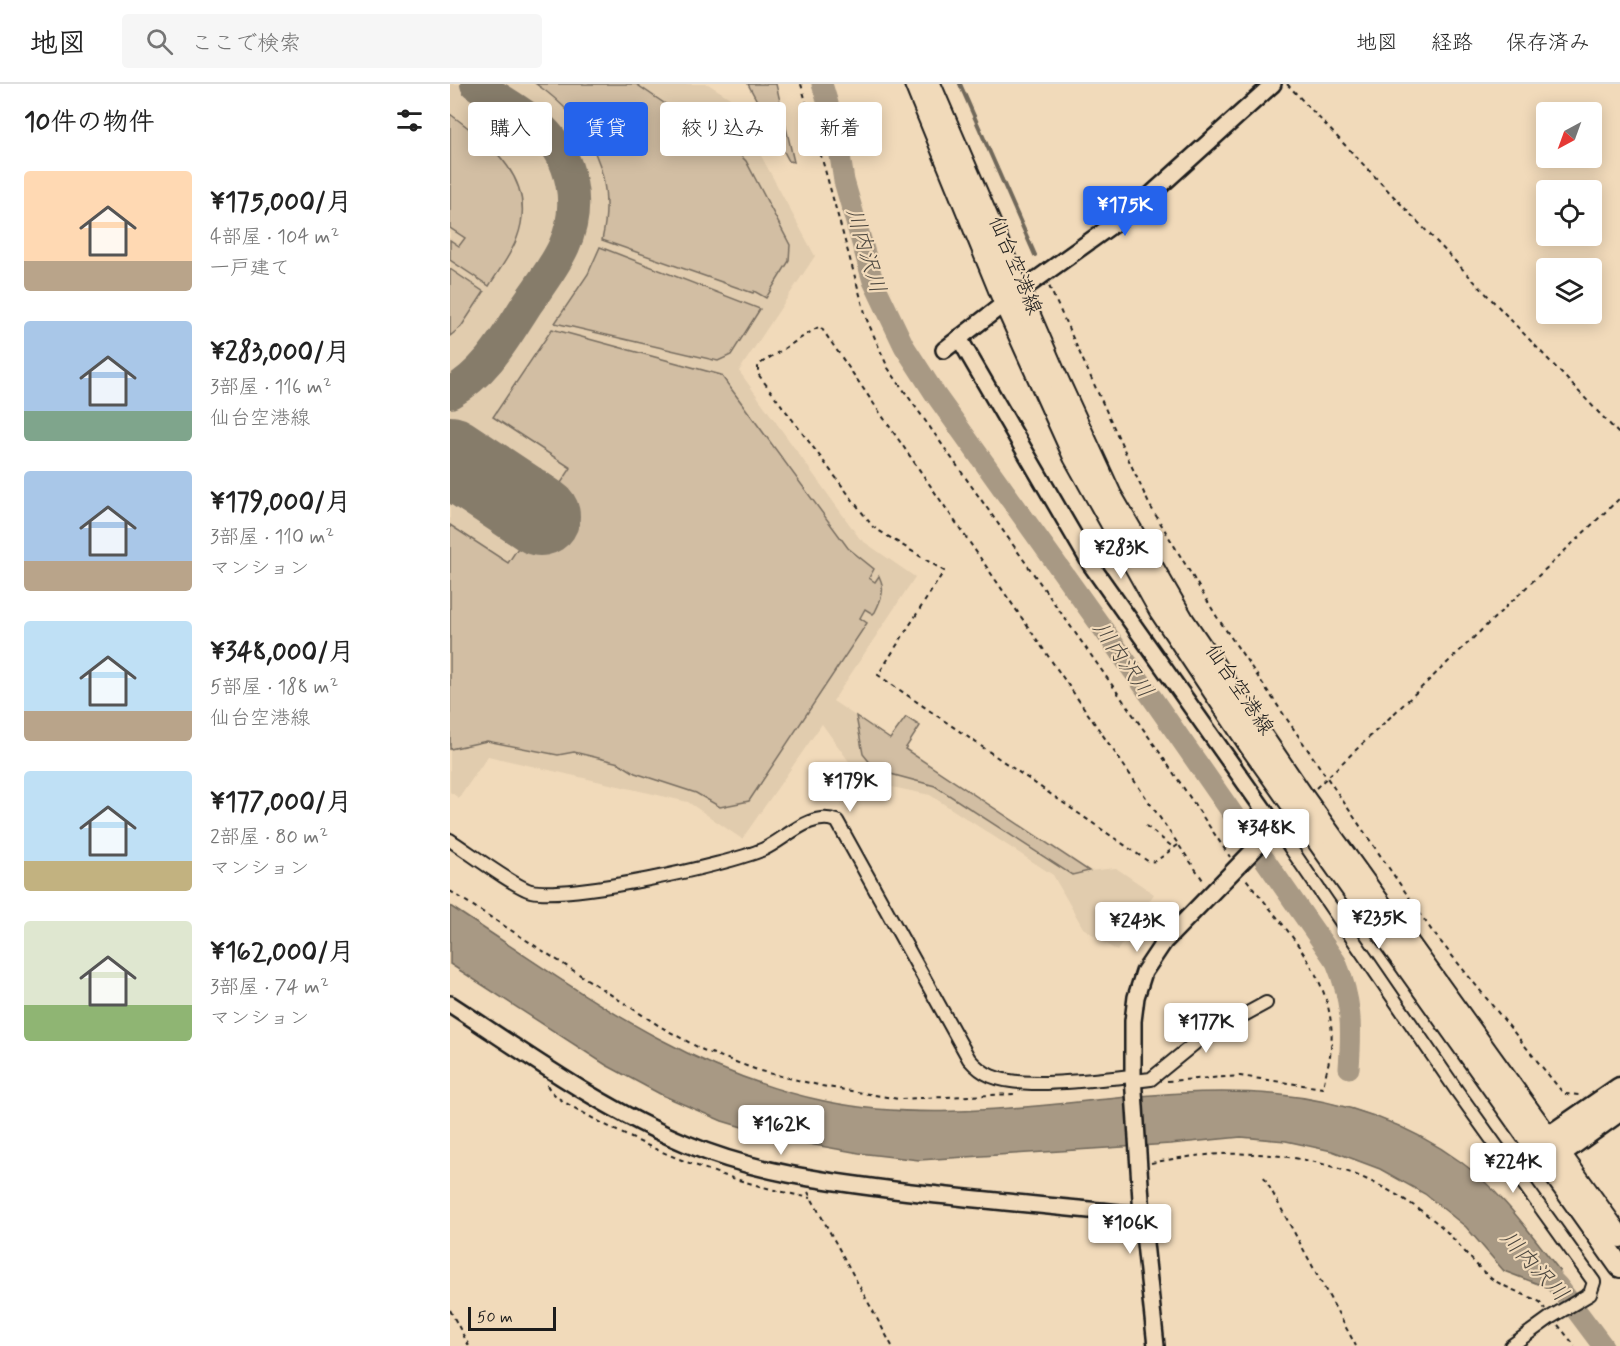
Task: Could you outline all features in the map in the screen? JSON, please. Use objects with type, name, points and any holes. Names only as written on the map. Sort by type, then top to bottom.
[{"type":"highway","points":[[1548,1150],[1620,1089]]},
{"type":"highway","points":[[1548,1150],[1620,1109]]},
{"type":"main road","name":"仙台空港線","points":[[915,84],[1012,297]]},
{"type":"main road","name":"仙台空港線","points":[[930,84],[1074,457],[1160,611],[1250,746],[1548,1150],[1620,1237]]},
{"type":"main road","name":"仙台空港線","points":[[1548,1150],[1620,1267]]},
{"type":"street","points":[[944,350],[1012,297],[1136,208],[1273,84]]},
{"type":"street","points":[[959,338],[1090,565],[1273,830],[1594,1282],[1590,1294],[1552,1316],[1510,1346]]},
{"type":"street","points":[[450,840],[530,891],[562,891],[628,883],[706,865],[763,849],[813,820],[827,818],[837,821],[969,1059],[991,1076],[1014,1082],[1151,1079],[1200,1039],[1266,1003]]},
{"type":"street","points":[[1156,1346],[1142,1215],[1134,1081],[1133,1021],[1136,997],[1144,972],[1164,942],[1273,830]]},
{"type":"street","points":[[450,1004],[609,1106],[648,1127],[740,1163],[801,1179],[935,1195],[1142,1215]]},
{"type":"path","points":[[801,84],[867,320],[888,368],[1238,865],[1296,942],[1323,987],[1330,1014],[1331,1047],[1323,1088],[1240,1076],[1174,1082],[1151,1079]]},
{"type":"path","points":[[1287,84],[1620,435]]},
{"type":"path","points":[[1044,275],[1149,504],[1217,617],[1446,949],[1564,1094],[1583,1095]]},
{"type":"path","points":[[1178,845],[1156,861],[1149,862],[878,675],[944,571],[873,527],[758,374],[758,365],[820,326],[1212,892]]},
{"type":"path","points":[[1328,776],[1620,498]]},
{"type":"path","points":[[1146,826],[1174,848]]},
{"type":"path","points":[[450,891],[661,1027],[703,1050],[760,1071],[822,1086],[899,1099],[1014,1096],[1014,1082]]},
{"type":"path","points":[[1140,1163],[1185,1156],[1250,1154],[1296,1157],[1323,1163],[1388,1188],[1414,1205],[1455,1239],[1493,1280],[1540,1302],[1575,1346]]},
{"type":"path","points":[[1264,1177],[1356,1346]]},
{"type":"path","points":[[801,1179],[892,1346]]},
{"type":"path","points":[[450,1311],[469,1346]]},
{"type":"shaded area","points":[[450,84],[708,84],[730,98],[732,102],[660,102],[660,156],[761,156],[815,256],[739,371],[860,539],[915,577],[833,701],[890,739],[906,717],[920,726],[905,749],[1089,871],[1116,868],[1154,894],[1117,951],[1083,928],[1053,875],[930,795],[863,781],[822,724],[742,839],[688,802],[488,756],[459,798],[450,792]]},
{"type":"shaded area","points":[[536,84],[636,84],[662,102],[660,102],[660,156],[741,156],[746,161],[790,245],[789,261],[766,298],[754,291],[753,293],[602,240],[606,216],[605,194],[602,172],[596,156],[648,156],[648,102],[564,102],[564,108]]},
{"type":"shaded area","points":[[748,84],[776,84],[780,102],[758,102]]},
{"type":"shaded area","points":[[450,114],[468,128],[468,156],[499,156],[507,165],[516,181],[521,198],[522,217],[517,238],[489,286],[450,260],[450,240],[459,246],[465,238],[450,228]]},
{"type":"shaded area","points":[[786,127],[794,162],[789,161],[786,155]]},
{"type":"shaded area","points":[[600,247],[760,309],[731,355],[718,361],[555,323],[588,274]]},
{"type":"shaded area","points":[[450,269],[484,292],[461,327],[450,336]]},
{"type":"shaded area","points":[[552,329],[721,375],[848,548],[874,569],[869,578],[875,582],[879,576],[882,594],[875,612],[873,614],[865,609],[860,618],[867,623],[749,801],[720,807],[696,793],[635,773],[619,763],[574,752],[558,755],[487,741],[450,749],[450,525],[508,563],[571,468],[493,417]]},
{"type":"shaded area","points":[[856,716],[890,739],[906,717],[920,726],[905,749],[1089,871],[1072,875],[935,786],[876,770],[863,754]]},
{"type":"water","points":[[450,906],[583,994],[674,1047],[722,1069],[772,1087],[824,1101],[905,1111],[987,1110],[1150,1095],[1230,1092],[1309,1099],[1386,1120],[1461,1162],[1476,1173],[1514,1213],[1560,1271],[1538,1284],[1504,1271],[1466,1227],[1425,1194],[1380,1169],[1332,1151],[1286,1141],[1241,1137],[1170,1144],[919,1160],[859,1153],[782,1139],[722,1121],[662,1095],[606,1065],[450,964]]},
{"type":"waterway","name":"川内沢川","points":[[822,84],[836,130],[844,181],[873,281],[904,346],[935,394],[1141,682],[1336,962],[1350,1014],[1349,1068]]},
{"type":"waterway","points":[[960,84],[1035,255]]},
{"type":"waterway","name":"川内沢川","points":[[1531,1258],[1558,1286],[1603,1346]]},
{"type":"taxiway","points":[[450,393],[475,375],[503,342],[564,246],[572,215],[571,183],[561,153],[552,140],[526,116],[476,84]]},
{"type":"runway","points":[[450,456],[540,516]]}]
